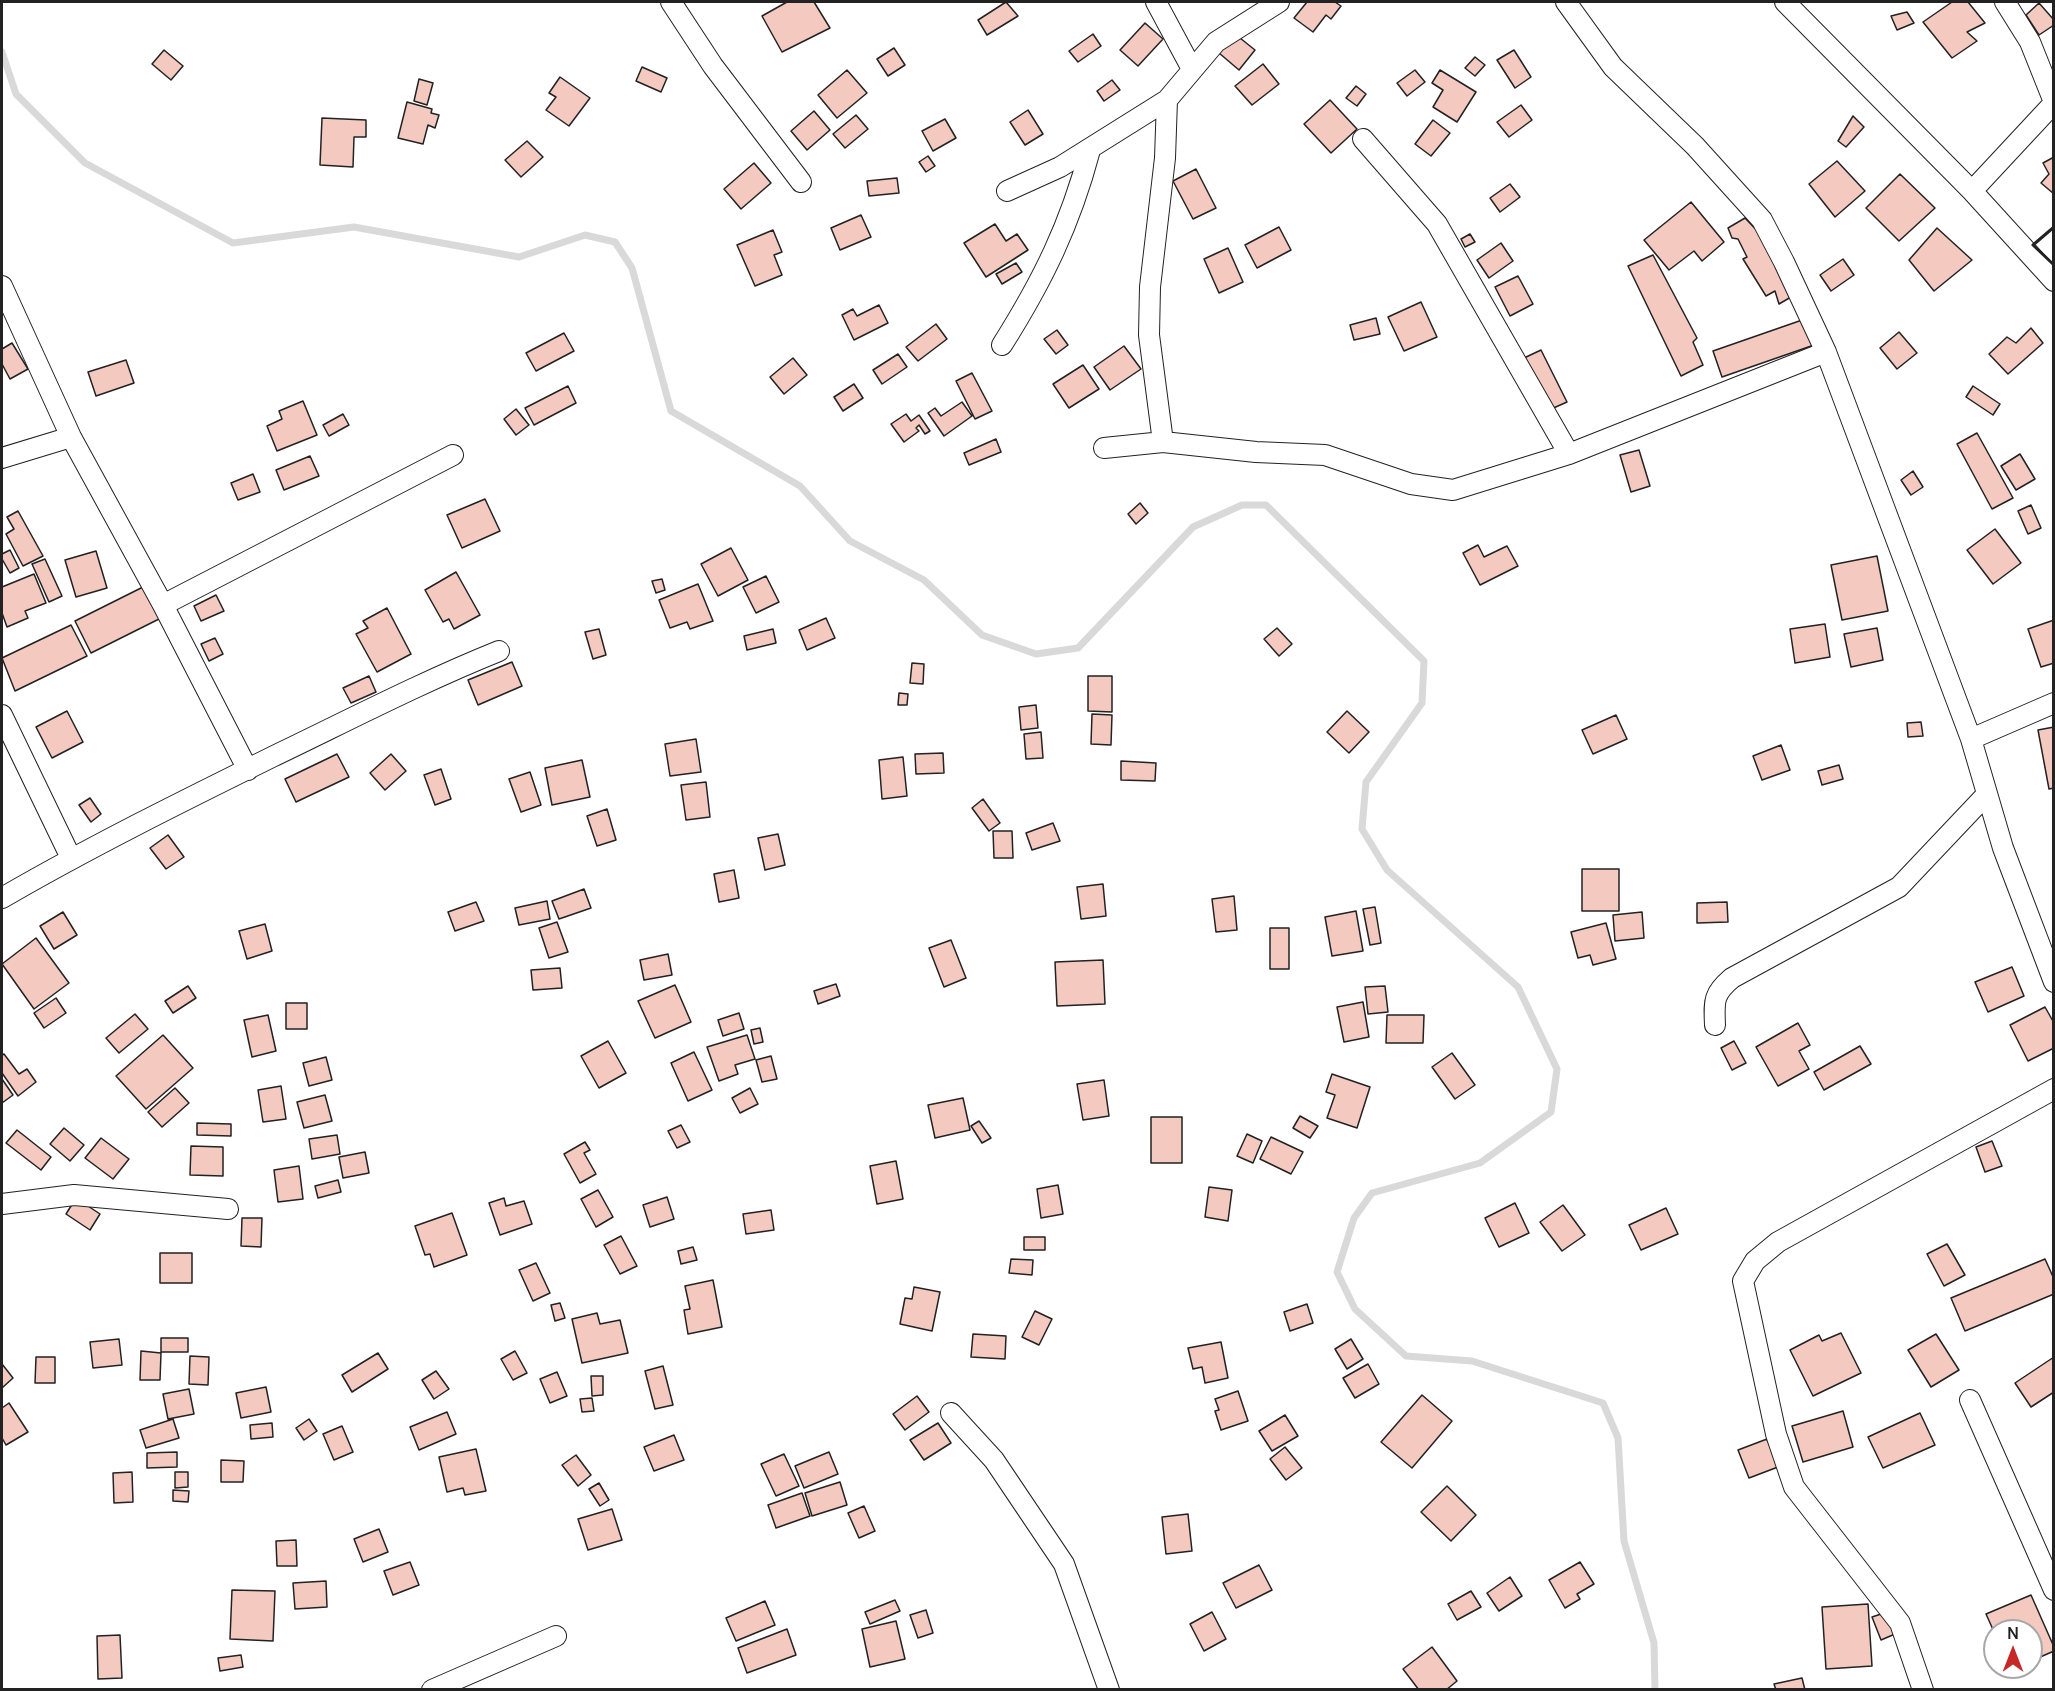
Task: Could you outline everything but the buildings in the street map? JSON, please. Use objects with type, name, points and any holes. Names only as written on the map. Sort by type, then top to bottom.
[{"type":"street","points":[[671,2],[713,66],[801,182]]},
{"type":"street","points":[[1156,2],[1192,69]]},
{"type":"street","points":[[1007,191],[1060,167],[1090,150],[1167,100],[1216,42],[1279,2]]},
{"type":"street","points":[[1566,2],[1613,67],[1695,146],[1762,220],[1826,352],[1971,739],[2003,848],[2054,982]]},
{"type":"street","points":[[1785,2],[1972,191],[2054,281]]},
{"type":"street","points":[[1972,191],[2054,103],[2030,42],[2006,2]]},
{"type":"street","points":[[1163,442],[1149,335],[1150,287],[1165,158],[1167,100]]},
{"type":"street","points":[[1363,139],[1437,224],[1569,454]]},
{"type":"street","points":[[1002,345],[1032,297],[1062,238],[1078,194],[1090,150]]},
{"type":"street","points":[[2,286],[71,436],[163,605],[248,770]]},
{"type":"street","points":[[1104,448],[1163,442],[1256,452],[1325,455],[1411,484],[1453,490],[1569,454],[1826,352]]},
{"type":"street","points":[[2,458],[71,436]]},
{"type":"street","points":[[163,605],[453,455]]},
{"type":"street","points":[[2,898],[71,858],[248,770],[446,672],[499,651]]},
{"type":"street","points":[[1971,739],[2054,703]]},
{"type":"street","points":[[2,714],[71,858]]},
{"type":"street","points":[[1714,1025],[1714,1000],[1720,989],[1732,978],[1899,887],[1987,794]]},
{"type":"street","points":[[1923,1689],[1900,1623],[1893,1611],[1794,1487],[1776,1434],[1743,1281],[1755,1262],[1778,1242],[2054,1089]]},
{"type":"street","points":[[2,1204],[74,1195],[228,1209]]},
{"type":"street","points":[[1970,1400],[2054,1590]]},
{"type":"street","points":[[951,1413],[994,1460],[1064,1564],[1109,1689]]},
{"type":"street","points":[[432,1689],[556,1636]]},
{"type":"waterway","points":[[2,52],[16,94],[85,163],[233,243],[354,227],[519,257],[585,235],[615,242],[632,268],[671,411],[800,486],[850,541],[924,580],[982,635],[1036,654],[1078,648],[1193,527],[1242,505],[1266,505],[1424,661],[1422,703],[1366,782],[1362,829],[1387,870],[1518,987],[1557,1069],[1551,1112],[1480,1163],[1372,1193],[1354,1218],[1337,1272],[1355,1309],[1406,1356],[1472,1361],[1603,1403],[1618,1438],[1624,1541],[1654,1643],[1655,1690]]},
{"type":"wall","points":[[2054,227],[2033,245],[2054,265]]}]
